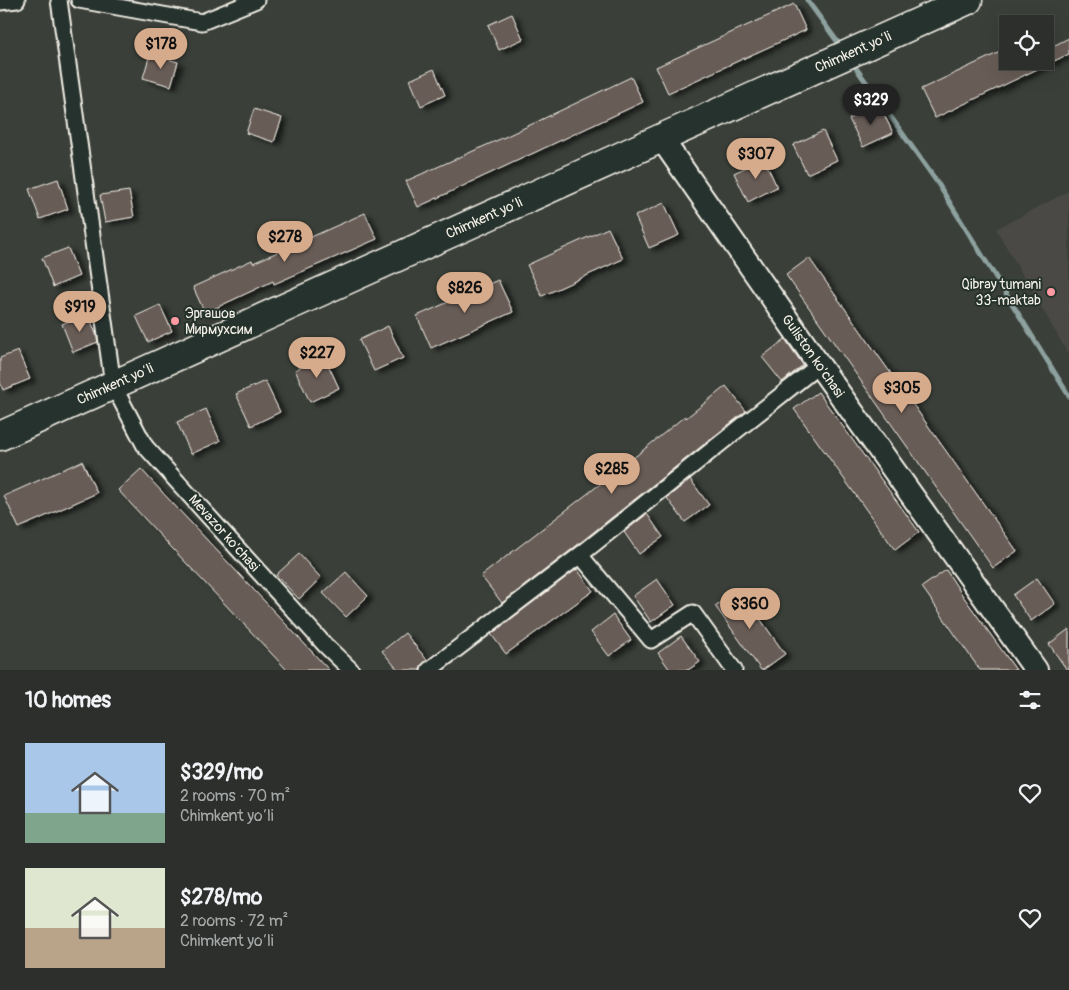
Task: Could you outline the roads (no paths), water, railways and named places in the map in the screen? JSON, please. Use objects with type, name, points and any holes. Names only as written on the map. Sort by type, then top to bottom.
[{"type":"highway","name":"Chimkent yo‘li","points":[[0,436],[968,0]]},
{"type":"main road","name":"Guliston ko'chasi","points":[[662,138],[819,365],[1036,670]]},
{"type":"street","points":[[0,1],[17,0]]},
{"type":"street","name":"Mevazor ko'chasi","points":[[59,0],[113,385],[145,446],[325,645],[351,670]]},
{"type":"street","points":[[79,0],[202,22],[256,0]]},
{"type":"street","points":[[429,670],[580,556],[819,365]]},
{"type":"street","points":[[580,556],[651,640],[693,613],[734,670]]},
{"type":"waterway","points":[[807,0],[842,48]]},
{"type":"waterway","points":[[851,61],[937,182],[1069,396]]},
{"type":"place","name":"Qibray tumani 33-maktab","points":[[1051,292]]},
{"type":"place","name":"Эргашов Мирмухсим","points":[[175,321]]}]
